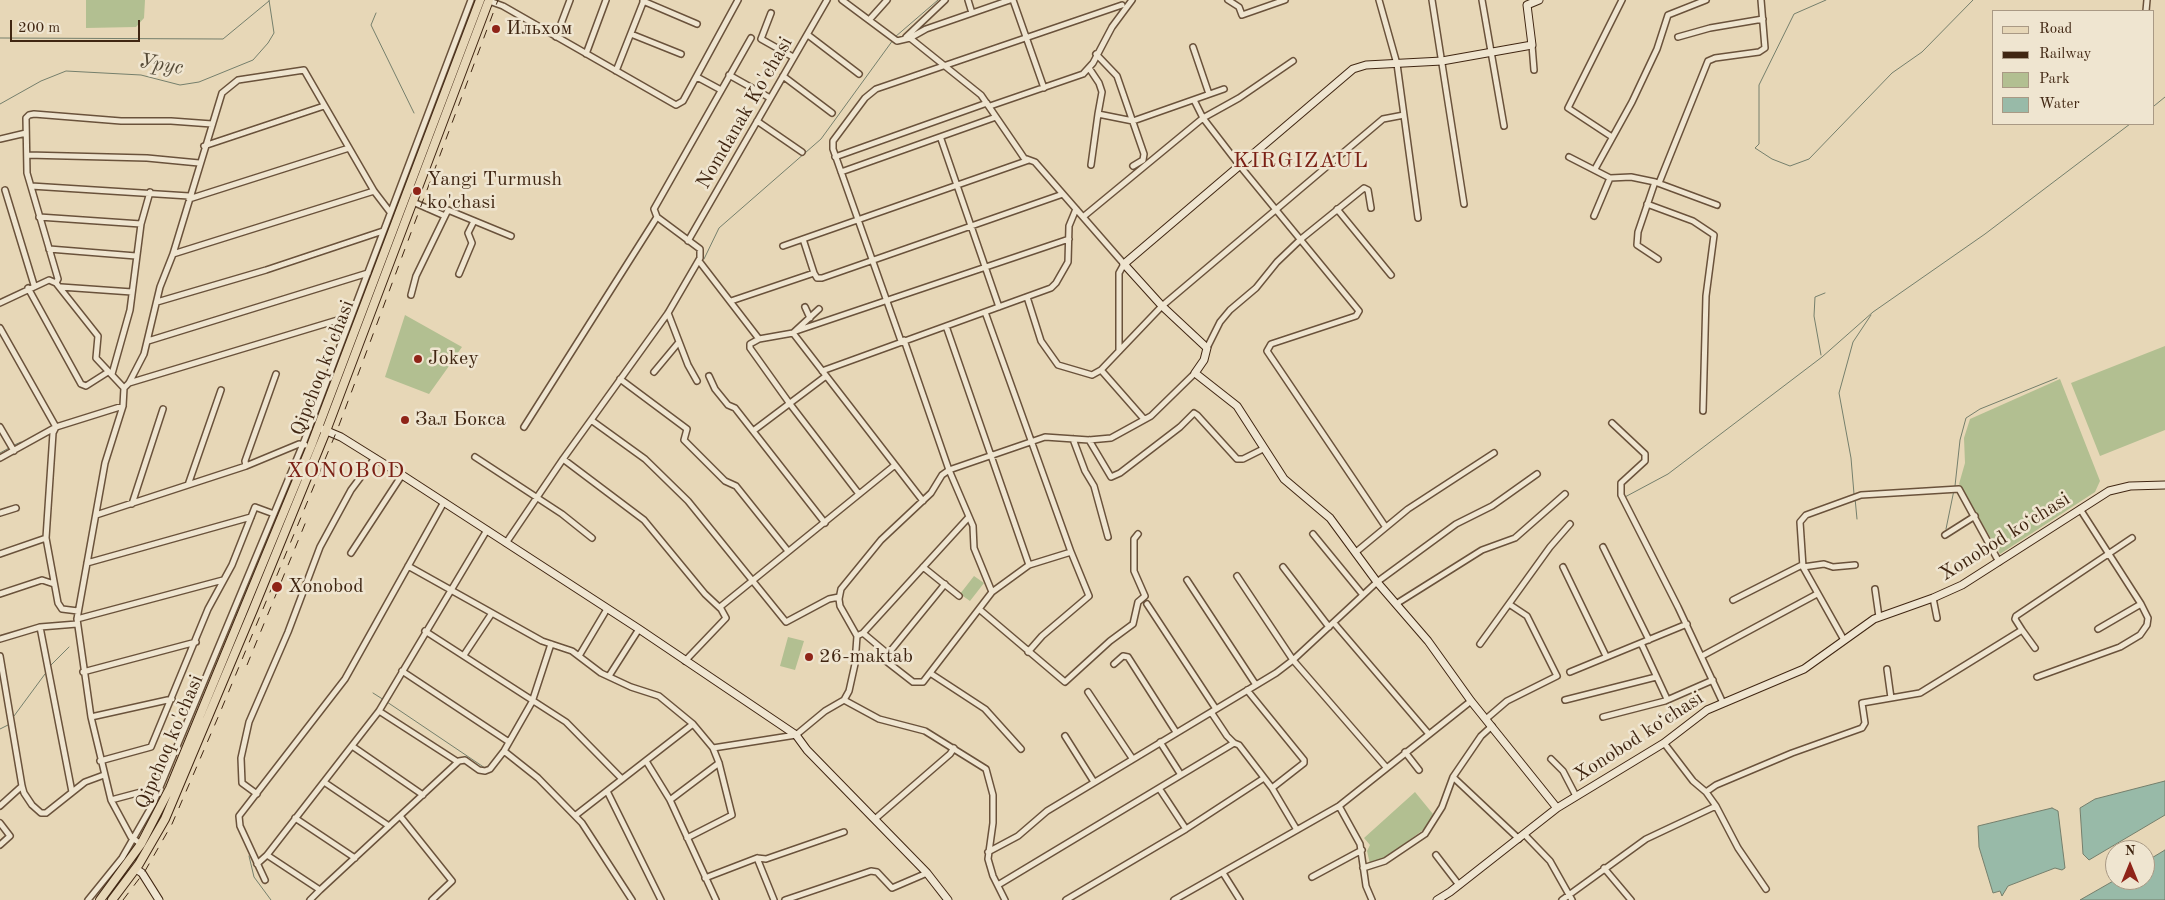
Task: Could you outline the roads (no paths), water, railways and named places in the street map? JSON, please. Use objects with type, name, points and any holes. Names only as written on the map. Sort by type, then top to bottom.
[{"type":"main road","name":"Qipchoq ko'chasi","points":[[100,900],[129,863],[141,844],[170,788],[307,445],[318,428],[480,0]]},
{"type":"main road","name":"Qipchoq ko'chasi","points":[[112,900],[149,849],[175,797],[326,431],[489,0]]},
{"type":"main road","points":[[141,844],[149,849]]},
{"type":"main road","points":[[129,863],[136,868]]},
{"type":"street","points":[[88,900],[115,868],[134,839],[153,804],[274,514],[307,445],[351,316],[471,0]]},
{"type":"street","points":[[489,0],[503,6],[676,105],[683,101],[738,0]]},
{"type":"street","points":[[556,37],[570,0]]},
{"type":"street","points":[[586,54],[606,0]]},
{"type":"street","name":"Nomdanak Ko'chasi","points":[[688,241],[827,0]]},
{"type":"street","points":[[842,0],[899,41],[926,29],[1011,0],[1044,88]]},
{"type":"street","points":[[870,19],[887,0]]},
{"type":"street","points":[[908,37],[945,0]]},
{"type":"street","points":[[968,0],[972,13]]},
{"type":"street","points":[[1116,0],[1124,6]]},
{"type":"street","points":[[992,592],[974,548],[974,530],[949,470],[857,220],[835,157],[833,141],[870,92],[1124,6],[1132,0]]},
{"type":"street","points":[[1228,0],[1238,7],[1242,15],[1285,0]]},
{"type":"street","points":[[1379,0],[1397,64],[1418,218]]},
{"type":"street","points":[[1432,0],[1464,204]]},
{"type":"street","points":[[1482,0],[1504,126]]},
{"type":"street","points":[[1534,70],[1527,5],[1538,0]]},
{"type":"street","points":[[1612,136],[1568,108],[1622,0]]},
{"type":"street","points":[[1594,169],[1632,102],[1657,50],[1668,15],[1706,0]]},
{"type":"street","points":[[1658,259],[1637,245],[1638,232],[1647,204],[1657,183],[1662,178],[1708,61],[1714,58],[1762,50],[1766,45],[1761,0]]},
{"type":"street","points":[[616,72],[643,1],[697,24]]},
{"type":"street","points":[[835,157],[989,104],[1074,78],[1089,68],[1124,6]]},
{"type":"street","points":[[771,13],[761,39],[793,57]]},
{"type":"street","points":[[1678,37],[1710,28],[1763,19]]},
{"type":"street","points":[[631,34],[681,54]]},
{"type":"street","points":[[808,35],[859,74]]},
{"type":"street","points":[[908,37],[989,104],[1020,152],[1029,160],[1035,162],[1162,306],[1207,348]]},
{"type":"street","points":[[506,543],[563,459],[668,314],[699,261],[700,249],[657,217],[654,212],[751,38]]},
{"type":"street","points":[[1119,351],[1118,273],[1124,264],[1354,69],[1366,65],[1442,61],[1532,45]]},
{"type":"street","points":[[1192,47],[1209,94]]},
{"type":"street","points":[[1096,54],[1117,76],[1144,154],[1143,160],[1133,166]]},
{"type":"street","points":[[1083,217],[1202,118],[1260,85],[1293,61]]},
{"type":"street","points":[[1089,68],[1099,82],[1102,92],[1091,165]]},
{"type":"street","points":[[130,384],[148,341],[157,302],[173,254],[218,99],[232,84],[289,71],[305,71],[374,191],[390,212]]},
{"type":"street","points":[[729,75],[770,98]]},
{"type":"street","points":[[783,76],[832,113]]},
{"type":"street","points":[[697,77],[721,90]]},
{"type":"street","points":[[1098,114],[1133,121],[1224,89]]},
{"type":"street","points":[[1194,100],[1202,118],[1359,312],[1356,316],[1271,344],[1267,351],[1385,526]]},
{"type":"street","points":[[204,146],[324,106]]},
{"type":"street","points":[[141,844],[125,828],[111,800],[100,761],[91,716],[77,622],[105,463],[123,406],[124,388],[96,358],[98,336],[59,285],[27,173],[26,118],[32,114],[121,121],[171,121],[212,124]]},
{"type":"street","points":[[1027,297],[1041,341],[1058,365],[1092,375],[1101,370],[1162,306],[1382,119],[1404,115]]},
{"type":"street","points":[[841,172],[941,139],[996,117]]},
{"type":"street","points":[[757,121],[802,152]]},
{"type":"street","points":[[0,140],[26,133]]},
{"type":"street","points":[[941,139],[999,307]]},
{"type":"street","points":[[31,186],[150,192],[189,198],[349,148]]},
{"type":"street","points":[[27,156],[147,158],[199,163]]},
{"type":"street","points":[[1569,157],[1610,178],[1632,177],[1657,183],[1717,205]]},
{"type":"street","points":[[783,246],[1029,160]]},
{"type":"street","points":[[1594,216],[1610,178]]},
{"type":"street","points":[[713,748],[796,735],[844,700],[855,664],[857,636],[840,606],[839,597],[841,589],[881,540],[904,516],[923,501],[942,475],[949,470],[990,455],[1049,436],[1089,440],[1111,438],[1144,419],[1195,373],[1204,360],[1207,348],[1220,322],[1230,310],[1256,288],[1277,262],[1300,239],[1366,188],[1371,208]]},
{"type":"street","points":[[5,190],[34,285]]},
{"type":"street","points":[[173,254],[374,191]]},
{"type":"street","points":[[28,288],[81,384],[87,385],[110,373],[130,310],[141,224],[150,192]]},
{"type":"street","points":[[804,239],[814,273],[819,279],[1062,194]]},
{"type":"street","points":[[413,202],[445,216]]},
{"type":"street","points":[[1647,204],[1693,221],[1714,235],[1706,296],[1703,411]]},
{"type":"street","points":[[411,295],[416,276],[448,210],[511,236]]},
{"type":"street","points":[[822,370],[1051,288],[1068,262],[1070,226],[1076,210]]},
{"type":"street","points":[[1338,210],[1391,275]]},
{"type":"street","points":[[39,216],[141,224]]},
{"type":"street","points":[[524,427],[657,217]]},
{"type":"street","points":[[459,274],[472,244],[468,234],[474,221]]},
{"type":"street","points":[[157,302],[266,270],[384,231]]},
{"type":"street","points":[[859,494],[790,404],[750,348],[750,344],[758,339],[795,332],[1069,239]]},
{"type":"street","points":[[50,249],[136,256]]},
{"type":"street","points":[[699,261],[758,339]]},
{"type":"street","points":[[148,341],[368,273]]},
{"type":"street","points":[[731,301],[814,273]]},
{"type":"street","points":[[0,303],[34,285],[49,280],[59,285],[132,292]]},
{"type":"street","points":[[805,308],[810,318]]},
{"type":"street","points":[[795,332],[819,309]]},
{"type":"street","points":[[986,312],[1071,552],[1089,596],[1042,636],[1029,651]]},
{"type":"street","points":[[668,314],[697,381]]},
{"type":"street","points":[[124,388],[130,384],[351,316]]},
{"type":"street","points":[[946,326],[1029,565]]},
{"type":"street","points":[[0,328],[56,427]]},
{"type":"street","points":[[795,332],[826,376],[923,501]]},
{"type":"street","points":[[654,372],[679,342]]},
{"type":"street","points":[[1101,370],[1144,419]]},
{"type":"street","points":[[1195,373],[1237,406],[1284,479],[1330,518],[1377,582],[1428,641],[1471,701],[1557,808]]},
{"type":"street","points":[[246,466],[245,461],[276,374]]},
{"type":"street","points":[[709,376],[715,389],[728,405],[735,408],[825,523]]},
{"type":"street","points":[[752,431],[826,376]]},
{"type":"street","points":[[620,379],[688,429],[684,440],[725,481],[736,486],[788,551]]},
{"type":"street","points":[[188,485],[221,390]]},
{"type":"street","points":[[0,458],[12,448],[56,427],[123,406]]},
{"type":"street","points":[[132,504],[163,409]]},
{"type":"street","points":[[1089,440],[1111,477],[1180,427],[1194,414],[1237,459],[1243,459],[1263,449]]},
{"type":"street","points":[[591,420],[645,459],[688,501],[786,622],[829,599],[839,597]]},
{"type":"street","points":[[1612,422],[1645,454],[1645,461],[1621,482],[1621,495],[1687,624],[1723,703]]},
{"type":"street","points":[[0,427],[12,448]]},
{"type":"street","points":[[56,427],[53,433],[46,538],[54,584],[61,608],[78,611]]},
{"type":"street","points":[[318,428],[402,474],[639,629],[796,735],[807,750],[927,873],[948,900]]},
{"type":"street","points":[[1072,439],[1085,471],[1094,486],[1108,537]]},
{"type":"street","points":[[96,515],[307,445]]},
{"type":"street","points":[[1356,552],[1385,526],[1494,453]]},
{"type":"street","points":[[475,457],[537,498],[592,538]]},
{"type":"street","points":[[257,794],[242,783],[242,758],[249,722],[288,632],[320,547],[351,490],[374,458]]},
{"type":"street","points":[[563,459],[644,520],[704,594],[723,611]]},
{"type":"street","points":[[685,661],[726,618],[720,607],[895,465]]},
{"type":"street","points":[[351,553],[402,474]]},
{"type":"street","points":[[988,852],[1018,836],[1047,811],[1132,758],[1256,685],[1293,660],[1377,582],[1456,524],[1492,506],[1538,474]]},
{"type":"street","name":"Xonobod koʻchasi","points":[[1437,900],[1460,885],[1557,808],[1664,743],[1699,714],[1804,669],[1864,624],[1962,585],[2116,488],[2165,485]]},
{"type":"street","points":[[1844,640],[1802,566],[1802,518],[1853,497],[1956,488],[1961,491],[1999,562]]},
{"type":"street","points":[[1396,604],[1482,550],[1515,538],[1565,494]]},
{"type":"street","points":[[265,880],[239,821],[242,809],[257,794],[345,679],[444,502]]},
{"type":"street","points":[[100,761],[151,747],[223,580],[232,565],[255,507],[274,514]]},
{"type":"street","points":[[0,513],[16,508]]},
{"type":"street","points":[[2037,677],[2106,653],[2131,642],[2147,625],[2148,618],[2141,604],[2108,556],[2080,509]]},
{"type":"street","points":[[1945,536],[1975,516]]},
{"type":"street","points":[[88,562],[251,517]]},
{"type":"street","points":[[857,636],[863,632],[968,518]]},
{"type":"street","points":[[1480,644],[1550,547],[1570,524]]},
{"type":"street","points":[[257,864],[267,855],[379,711],[487,530]]},
{"type":"street","points":[[979,609],[1066,682],[1110,641],[1133,624],[1138,602],[1146,596],[1134,571],[1134,539],[1138,534]]},
{"type":"street","points":[[1313,534],[1363,596]]},
{"type":"street","points":[[0,554],[46,538]]},
{"type":"street","points":[[2035,648],[2022,630],[2016,616],[2108,556],[2132,538]]},
{"type":"street","points":[[1603,547],[1649,640]]},
{"type":"street","points":[[863,632],[886,654],[886,661],[913,682],[923,682],[992,592],[1029,565],[1071,552]]},
{"type":"street","points":[[1733,600],[1802,566],[1824,564],[1833,568],[1855,565]]},
{"type":"street","points":[[408,566],[492,613],[579,656],[609,676],[659,696],[693,724],[713,748],[719,763],[732,815],[687,838]]},
{"type":"street","points":[[924,567],[959,596]]},
{"type":"street","points":[[1283,567],[1329,627]]},
{"type":"street","points":[[1563,567],[1606,656]]},
{"type":"street","points":[[1237,576],[1293,660],[1386,767]]},
{"type":"street","points":[[0,594],[42,580],[54,584]]},
{"type":"street","points":[[0,638],[40,627],[77,622],[223,580]]},
{"type":"street","points":[[1188,580],[1256,685]]},
{"type":"street","points":[[886,654],[891,652],[945,584]]},
{"type":"street","points":[[1876,589],[1879,617]]},
{"type":"street","points":[[1702,656],[1817,594]]},
{"type":"street","points":[[1933,598],[1937,618]]},
{"type":"street","points":[[1147,604],[1234,744],[1239,745],[1272,788],[1297,830]]},
{"type":"street","points":[[1486,719],[1507,701],[1556,676],[1527,616],[1509,604]]},
{"type":"street","points":[[2098,629],[2141,604]]},
{"type":"street","points":[[579,656],[607,609]]},
{"type":"street","points":[[464,655],[492,613]]},
{"type":"street","points":[[1334,623],[1428,733]]},
{"type":"street","points":[[1570,672],[1687,624]]},
{"type":"street","points":[[40,627],[72,792]]},
{"type":"street","points":[[609,676],[639,629]]},
{"type":"street","points":[[1706,792],[1716,785],[1792,753],[1862,728],[1865,724],[1862,703],[1920,693],[2022,630]]},
{"type":"street","points":[[425,631],[464,655],[532,702],[566,722],[622,779]]},
{"type":"street","points":[[83,672],[196,642]]},
{"type":"street","points":[[1641,643],[1667,699]]},
{"type":"street","points":[[310,900],[458,762],[463,759],[479,770],[485,771],[504,750],[532,702],[552,644]]},
{"type":"street","points":[[0,656],[22,786],[32,805],[43,813],[90,779],[104,775]]},
{"type":"street","points":[[1114,664],[1123,656],[1128,656],[1176,732]]},
{"type":"street","points":[[1887,669],[1891,698]]},
{"type":"street","points":[[402,671],[509,742]]},
{"type":"street","points":[[930,673],[985,709],[1021,749]]},
{"type":"street","points":[[1565,700],[1656,677]]},
{"type":"street","points":[[1603,716],[1648,707],[1713,680]]},
{"type":"street","points":[[1247,690],[1304,760],[1304,763],[1272,788]]},
{"type":"street","points":[[1088,692],[1132,758]]},
{"type":"street","points":[[0,700],[7,698]]},
{"type":"street","points":[[91,716],[172,699]]},
{"type":"street","points":[[844,700],[870,715],[925,732],[983,766],[989,775],[993,795],[993,823],[988,852],[990,866],[1005,900]]},
{"type":"street","points":[[1174,900],[1339,806],[1428,733],[1471,701]]},
{"type":"street","points":[[379,711],[458,762]]},
{"type":"street","points":[[576,815],[693,724]]},
{"type":"street","points":[[1363,868],[1385,861],[1425,834],[1442,807],[1453,777],[1481,736],[1492,726]]},
{"type":"street","points":[[1065,736],[1094,782]]},
{"type":"street","points":[[1160,742],[1181,775]]},
{"type":"street","points":[[1664,743],[1693,781],[1706,792],[1716,806],[1738,848],[1766,889]]},
{"type":"street","points":[[998,885],[1234,744]]},
{"type":"street","points":[[352,746],[423,795]]},
{"type":"street","points":[[875,819],[950,754],[954,748]]},
{"type":"street","points":[[504,750],[538,778],[576,815],[593,837],[632,900]]},
{"type":"street","points":[[1405,752],[1419,770]]},
{"type":"street","points":[[1551,759],[1563,771],[1576,796]]},
{"type":"street","points":[[646,761],[670,800],[716,900]]},
{"type":"street","points":[[670,800],[719,763]]},
{"type":"street","points":[[1453,777],[1550,861],[1571,898]]},
{"type":"street","points":[[1066,900],[1186,829],[1264,778]]},
{"type":"street","points":[[324,782],[389,826]]},
{"type":"street","points":[[0,806],[22,786]]},
{"type":"street","points":[[1159,788],[1186,829]]},
{"type":"street","points":[[607,791],[661,900]]},
{"type":"street","points":[[111,800],[141,792]]},
{"type":"street","points":[[1339,806],[1358,838],[1362,850],[1366,886],[1372,900]]},
{"type":"street","points":[[1562,900],[1571,898],[1604,868],[1646,839],[1716,806]]},
{"type":"street","points":[[400,816],[452,881],[432,900]]},
{"type":"street","points":[[295,818],[355,858]]},
{"type":"street","points":[[0,824],[10,836],[0,845]]},
{"type":"street","points":[[705,878],[757,858],[766,859],[844,832]]},
{"type":"street","points":[[1312,877],[1362,850]]},
{"type":"street","points":[[267,855],[320,890]]},
{"type":"street","points":[[1436,855],[1460,885]]},
{"type":"street","points":[[757,858],[774,900]]},
{"type":"street","points":[[136,868],[142,873],[159,900]]},
{"type":"street","points":[[1604,868],[1631,900]]},
{"type":"street","points":[[785,900],[871,871],[877,872],[892,888],[927,873]]},
{"type":"street","points":[[1223,872],[1240,900]]},
{"type":"water","points":[[2165,781],[2165,815],[2123,840],[2105,840],[2105,851],[2089,860],[2083,854],[2080,808],[2095,799]]},
{"type":"water","points":[[2052,808],[2058,811],[2065,868],[2062,870],[2055,868],[2008,886],[2002,896],[2000,891],[1993,893],[1979,847],[1978,826]]},
{"type":"water","points":[[2165,850],[2165,900],[2080,900],[2105,886],[2105,890],[2155,890],[2155,856]]},
{"type":"waterway","name":"Урус","points":[[0,104],[41,81],[66,71],[141,75],[180,85],[199,82],[253,60],[268,43],[274,33],[269,0]]},
{"type":"waterway","points":[[895,37],[938,0]]},
{"type":"waterway","points":[[1826,0],[1794,14],[1759,85],[1759,144],[1755,148],[1772,159],[1790,166],[1809,159],[1892,73],[1922,52],[1973,0]]},
{"type":"waterway","points":[[0,38],[223,39],[269,1]]},
{"type":"waterway","points":[[376,13],[371,25],[414,113]]},
{"type":"waterway","points":[[704,259],[719,228],[821,139],[893,40]]},
{"type":"waterway","points":[[2155,105],[2165,97]]},
{"type":"waterway","points":[[1625,497],[1668,474],[1822,357],[1873,312],[1985,234],[2129,125]]},
{"type":"waterway","points":[[1821,355],[1814,316],[1815,297],[1825,293]]},
{"type":"waterway","points":[[1854,494],[1851,458],[1839,393],[1853,342],[1871,315]]},
{"type":"waterway","points":[[1955,486],[1960,440],[1966,418],[1980,409],[2057,378]]},
{"type":"waterway","points":[[12,446],[21,442]]},
{"type":"waterway","points":[[0,453],[9,448]]},
{"type":"waterway","points":[[1946,529],[1954,490]]},
{"type":"waterway","points":[[1855,498],[1857,519]]},
{"type":"waterway","points":[[51,665],[69,647]]},
{"type":"waterway","points":[[14,716],[45,674]]},
{"type":"waterway","points":[[373,693],[384,700]]},
{"type":"waterway","points":[[387,702],[485,768]]},
{"type":"waterway","points":[[0,729],[8,725]]},
{"type":"waterway","points":[[249,856],[254,877],[271,900]]},
{"type":"railway","points":[[123,900],[145,871],[172,824],[219,715],[338,428],[498,0]]},
{"type":"railway","points":[[247,665],[307,519]]},
{"type":"place","name":"Ильхом","points":[[496,29]]},
{"type":"place","name":"Yangi Turmush ko'chasi","points":[[417,191]]},
{"type":"place","name":"Jokey","points":[[418,359]]},
{"type":"place","name":"Зал Бокса","points":[[405,420]]},
{"type":"place","name":"Xonobod","points":[[277,587]]},
{"type":"place","name":"26-maktab","points":[[809,657]]},
{"type":"district","name":"KIRGIZAUL","points":[[1301,161]]},
{"type":"district","name":"XONOBOD","points":[[346,471]]}]
